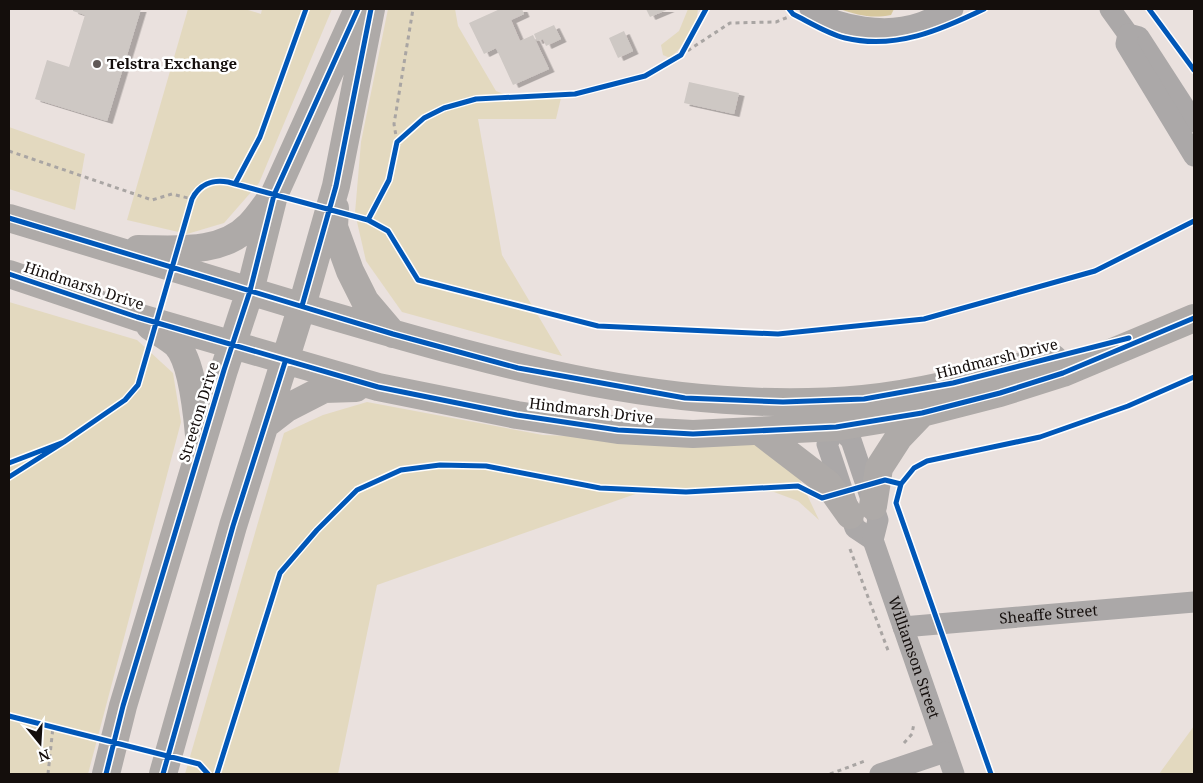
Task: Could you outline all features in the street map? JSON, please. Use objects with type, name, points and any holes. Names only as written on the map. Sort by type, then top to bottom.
[{"type":"main road","name":"Streeton Drive","points":[[106,774],[120,714],[250,291],[274,195],[358,9]]},
{"type":"main road","points":[[163,774],[233,526],[302,306],[336,186],[371,9]]},
{"type":"main road","points":[[336,186],[334,227],[350,271],[365,301],[393,334]]},
{"type":"main road","points":[[109,249],[202,248],[225,241],[249,226],[274,195]]},
{"type":"main road","name":"Hindmarsh Drive","points":[[9,218],[393,334],[518,368],[638,391],[717,401],[864,399],[953,384],[1184,322]]},
{"type":"main road","name":"Hindmarsh Drive","points":[[9,274],[137,317],[378,388],[517,415],[618,430],[693,434],[836,428],[922,413],[1000,393],[1063,373],[1184,322]]},
{"type":"main road","points":[[137,317],[177,345],[187,366],[196,402],[200,449]]},
{"type":"main road","points":[[265,425],[287,408],[324,389],[378,388]]},
{"type":"main road","points":[[760,431],[828,484],[857,521],[880,468],[899,437],[922,413]]},
{"type":"street","points":[[801,13],[820,14],[859,27],[887,28],[918,24],[953,9]]},
{"type":"street","points":[[1110,9],[1128,34],[1126,44],[1190,129],[1194,156]]},
{"type":"street","points":[[836,428],[846,412],[855,403],[864,399]]},
{"type":"street","name":"Williamson Street","points":[[717,401],[748,410],[826,414],[836,428],[851,440],[857,521],[878,520],[873,540],[954,774]]},
{"type":"street","name":"Sheaffe Street","points":[[903,627],[1194,602]]},
{"type":"street","points":[[876,766],[914,763],[945,752]]},
{"type":"path","points":[[395,151],[397,142],[394,124],[413,9]]},
{"type":"path","points":[[789,9],[801,13]]},
{"type":"path","points":[[676,58],[730,23],[776,22],[801,13]]},
{"type":"path","points":[[681,55],[691,38]]},
{"type":"path","points":[[397,142],[402,136]]},
{"type":"path","points":[[9,151],[152,200],[172,194],[192,199]]},
{"type":"path","points":[[190,206],[195,192]]},
{"type":"path","points":[[857,521],[891,660]]},
{"type":"path","points":[[911,714],[914,723],[912,734],[904,743],[914,763]]},
{"type":"path","points":[[44,725],[61,729]]},
{"type":"path","points":[[48,774],[53,727]]},
{"type":"path","points":[[830,774],[876,766]]},
{"type":"shaded area","points":[[188,9],[245,9],[261,14],[262,9],[332,9],[259,183],[224,223],[187,234],[127,220]]},
{"type":"shaded area","points":[[388,9],[455,9],[458,26],[496,91],[520,100],[561,98],[556,119],[478,119],[502,255],[562,356],[402,312],[366,261],[355,213],[361,142]]},
{"type":"shaded area","points":[[688,9],[698,9],[696,24],[684,44],[670,58],[663,55],[661,45],[679,31]]},
{"type":"shaded area","points":[[839,9],[894,9],[891,15],[877,17],[859,15]]},
{"type":"shaded area","points":[[9,127],[85,154],[75,210],[9,189]]},
{"type":"shaded area","points":[[9,302],[137,340],[173,373],[181,422],[88,774],[9,774]]},
{"type":"shaded area","points":[[367,402],[543,435],[783,444],[819,520],[798,501],[774,492],[641,492],[377,585],[338,774],[185,774],[284,433],[323,415]]},
{"type":"shaded area","points":[[1194,726],[1194,774],[1159,774]]},
{"type":"building","name":"Telstra Exchange","points":[[73,9],[141,9],[107,121],[35,99],[47,60],[69,67],[85,15],[73,11]]},
{"type":"building","points":[[500,9],[522,9],[524,14],[511,20],[520,41],[533,35],[549,69],[513,85],[496,48],[484,54],[469,23]]},
{"type":"building","points":[[646,9],[669,9],[650,17]]},
{"type":"building","points":[[554,25],[561,39],[546,46],[543,39],[537,41],[534,34]]},
{"type":"building","points":[[624,31],[633,51],[618,58],[609,38]]},
{"type":"building","points":[[689,82],[739,93],[734,114],[684,103]]},
{"type":"cycle path","points":[[235,184],[260,137],[306,9]]},
{"type":"cycle path","points":[[106,774],[123,706],[224,370],[250,291],[274,195],[358,9]]},
{"type":"cycle path","points":[[302,306],[336,186],[371,9]]},
{"type":"cycle path","points":[[368,220],[389,180],[397,142],[424,118],[444,108],[476,99],[575,94],[645,76],[681,55],[706,9]]},
{"type":"cycle path","points":[[789,9],[793,14],[825,31],[845,38],[864,41],[900,40],[917,36],[934,31],[984,9]]},
{"type":"cycle path","points":[[1149,9],[1194,70]]},
{"type":"cycle path","points":[[64,442],[125,400],[138,385],[192,199],[198,190],[211,182],[228,182],[368,220],[388,231],[418,280],[598,326],[778,334],[924,319],[1095,271],[1194,221]]},
{"type":"cycle path","points":[[9,218],[393,334],[518,368],[685,398],[783,402],[864,399],[953,383],[1129,338]]},
{"type":"cycle path","points":[[9,274],[137,317],[378,387],[517,415],[618,430],[693,434],[836,427],[922,413],[1000,393],[1063,373],[1194,318]]},
{"type":"cycle path","points":[[163,774],[233,526],[285,362]]},
{"type":"cycle path","points":[[217,774],[280,573],[317,530],[357,490],[401,470],[440,465],[486,466],[600,488],[686,492],[798,486],[822,498],[885,480],[901,484],[914,468],[927,461],[1040,437],[1128,406],[1194,377]]},
{"type":"cycle path","points":[[9,463],[64,442],[9,477]]},
{"type":"cycle path","points":[[901,484],[896,503],[991,774]]},
{"type":"cycle path","points":[[9,716],[199,764],[208,774]]},
{"type":"place","name":"Telstra Exchange","points":[[97,64]]}]
